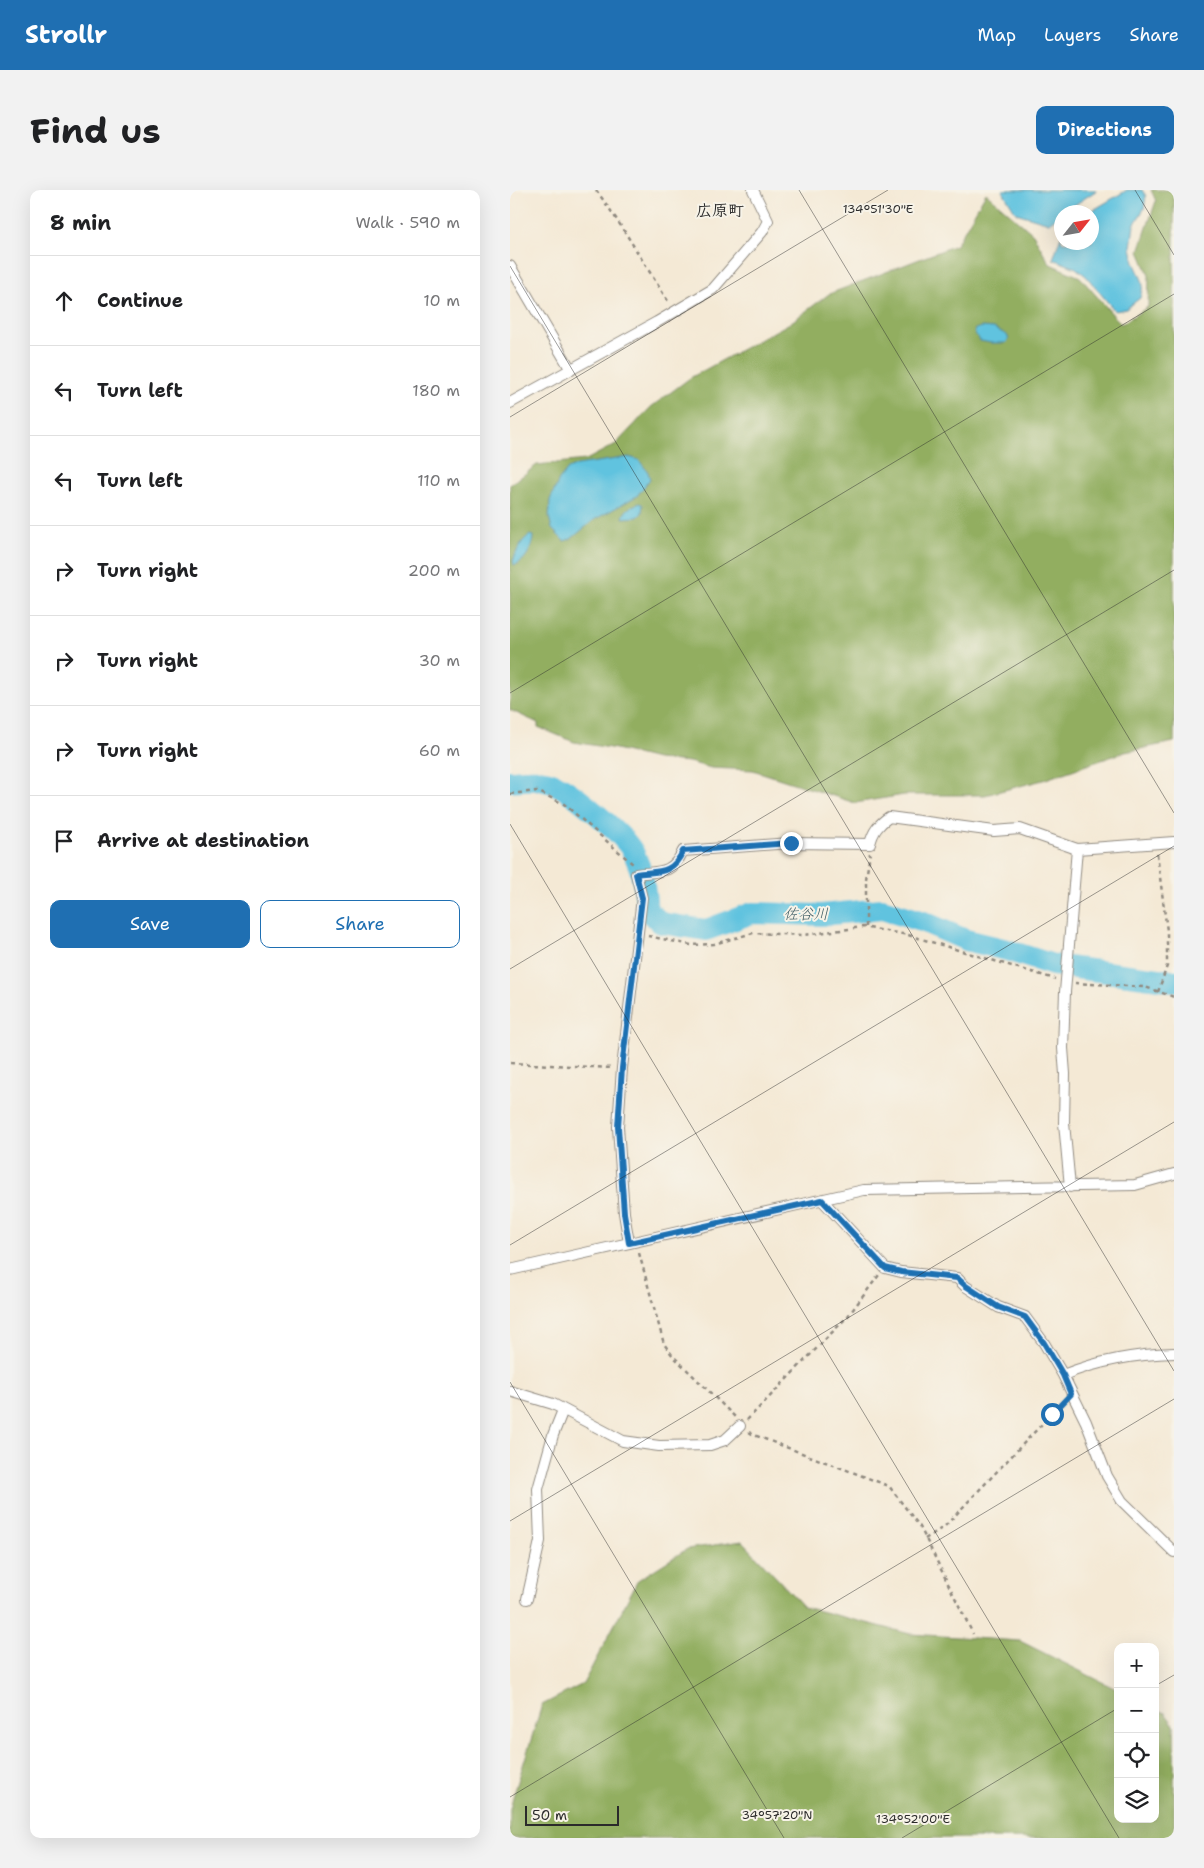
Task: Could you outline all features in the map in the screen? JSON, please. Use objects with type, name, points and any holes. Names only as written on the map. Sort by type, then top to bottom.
[{"type":"street","points":[[510,404],[712,289],[762,232],[768,220],[753,190]]},
{"type":"street","points":[[510,266],[571,370]]},
{"type":"street","points":[[632,1242],[624,1213],[618,1127],[622,1068],[642,898],[636,874],[668,870],[678,862],[683,851],[791,843],[870,844],[872,834],[881,822],[889,817],[994,831],[1020,829],[1077,849],[1149,842],[1174,842]]},
{"type":"street","points":[[1070,1187],[1064,1124],[1065,1074],[1063,1048],[1066,983],[1077,849]]},
{"type":"street","points":[[510,1270],[864,1190],[1135,1185],[1174,1174]]},
{"type":"street","points":[[822,1200],[885,1268],[901,1272],[957,1278],[998,1307],[1025,1317],[1044,1343],[1063,1375],[1086,1422],[1106,1476],[1122,1501],[1174,1552]]},
{"type":"street","points":[[1063,1375],[1116,1359],[1174,1353]]},
{"type":"street","points":[[510,1391],[553,1404],[623,1441],[659,1446],[710,1445],[725,1440],[740,1426]]},
{"type":"street","points":[[527,1599],[540,1541],[538,1489],[553,1435],[563,1410]]},
{"type":"path","points":[[596,190],[613,213],[675,311]]},
{"type":"path","points":[[510,794],[537,791],[564,804],[633,864],[636,874]]},
{"type":"path","points":[[1149,842],[1158,855],[1167,931],[1167,966],[1158,992]]},
{"type":"path","points":[[866,927],[866,879],[870,862],[870,844]]},
{"type":"path","points":[[638,935],[691,946],[714,944],[753,933],[804,934],[866,927],[908,936],[1066,983],[1145,987],[1174,997]]},
{"type":"path","points":[[510,1063],[622,1068]]},
{"type":"path","points":[[632,1242],[664,1344],[673,1356],[734,1417],[740,1426],[754,1436],[889,1486],[920,1527],[973,1634]]},
{"type":"path","points":[[740,1426],[848,1316],[885,1268]]},
{"type":"path","points":[[925,1539],[945,1526],[1071,1394]]},
{"type":"green space","points":[[1151,190],[1174,190],[1174,742],[1125,752],[1043,780],[985,795],[904,795],[855,803],[753,770],[711,768],[689,762],[657,759],[616,749],[574,742],[538,727],[538,723],[510,710],[510,485],[537,465],[586,460],[616,444],[651,407],[690,378],[790,323],[829,294],[956,245],[986,193],[1033,234],[1050,264],[1080,277],[1121,324],[1148,307],[1149,275],[1139,251],[1156,201]]},
{"type":"green space","points":[[742,1541],[804,1607],[910,1634],[1020,1641],[1114,1688],[1114,1823],[1159,1823],[1159,1711],[1165,1713],[1174,1725],[1174,1838],[510,1838],[510,1810],[542,1705],[583,1684],[638,1580],[687,1549]]},
{"type":"water","points":[[1002,190],[1097,190],[1074,205],[1054,205],[1054,219],[1049,223],[1016,213]]},
{"type":"water","points":[[1127,190],[1142,190],[1146,196],[1144,209],[1134,225],[1131,247],[1134,262],[1143,286],[1140,298],[1126,309],[1115,311],[1086,276],[1076,268],[1053,259],[1056,250],[1099,250],[1099,207]]},
{"type":"water","points":[[982,327],[994,328],[1007,335],[1009,339],[1006,343],[980,341],[974,332],[975,329]]},
{"type":"water","points":[[629,457],[639,460],[648,472],[650,479],[637,496],[594,520],[571,539],[564,541],[552,529],[549,517],[550,500],[559,480],[568,469],[577,465]]},
{"type":"water","points":[[640,503],[643,505],[642,513],[638,517],[623,518],[627,510]]},
{"type":"water","points":[[530,535],[533,536],[533,540],[528,554],[522,561],[514,565],[513,561],[519,547]]},
{"type":"waterway","name":"佐谷川","points":[[510,781],[536,780],[552,783],[571,794],[608,824],[628,844],[633,852],[641,873],[647,910],[661,923],[706,930],[752,913],[821,915],[882,909],[924,922],[966,940],[1007,950],[1053,965],[1174,981]]},
{"type":"district","name":"広原町","points":[[720,210]]},
{"type":"route","points":[[791,843],[683,851],[678,862],[668,870],[636,874],[642,898],[622,1068],[618,1127],[624,1213],[629,1243],[822,1200],[885,1268],[901,1272],[957,1278],[998,1307],[1025,1317],[1044,1343],[1063,1375],[1071,1394],[1052,1414]]}]
